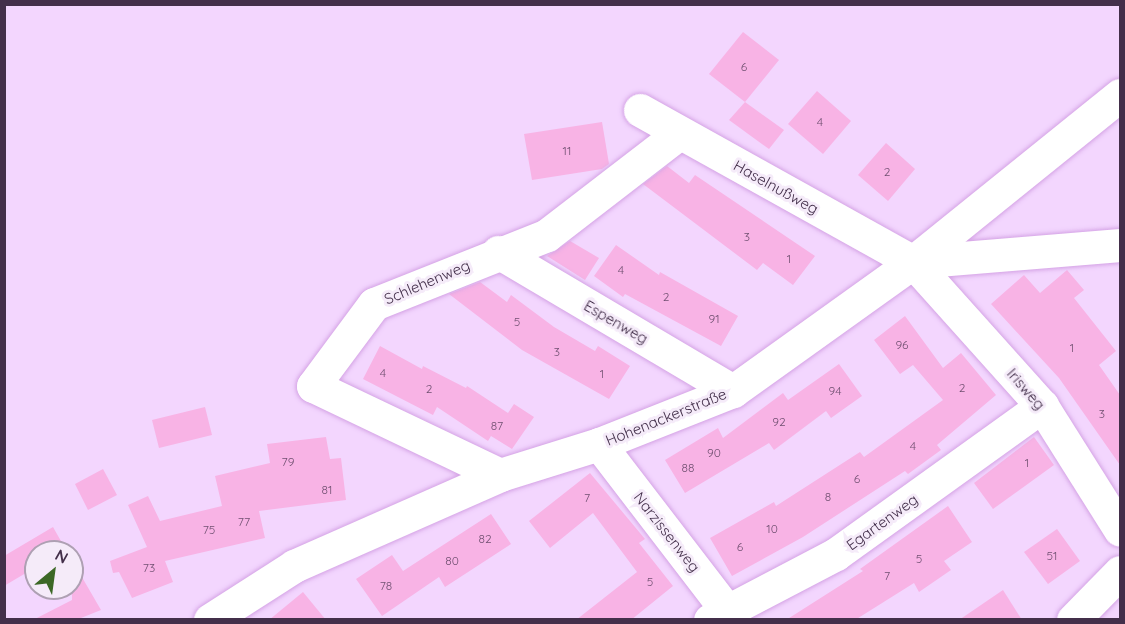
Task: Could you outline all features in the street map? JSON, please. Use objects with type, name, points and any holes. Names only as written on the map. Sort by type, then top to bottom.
[{"type":"street","name":"Hohenackerstraße","points":[[210,620],[294,566],[500,475],[599,444],[733,391],[913,262],[1120,95]]},
{"type":"street","name":"Haselnußweg","points":[[640,110],[678,134],[913,262]]},
{"type":"street","name":"Schlehenweg","points":[[500,475],[313,386],[374,304],[498,252],[547,235],[678,134]]},
{"type":"street","points":[[913,262],[1120,245]]},
{"type":"street","name":"Espenweg","points":[[498,252],[733,391]]},
{"type":"street","name":"Irisweg","points":[[913,262],[1042,406],[1120,530]]},
{"type":"street","name":"Egartenweg","points":[[724,616],[836,554],[1042,406]]},
{"type":"street","name":"Narzissenweg","points":[[599,444],[724,616]]},
{"type":"street","points":[[1073,620],[1120,572]]},
{"type":"building","points":[[743,32],[779,60],[745,102],[709,74]]},
{"type":"building","points":[[817,91],[851,121],[823,154],[788,124]]},
{"type":"building","points":[[745,102],[784,130],[769,149],[729,120]]},
{"type":"building","points":[[602,122],[609,164],[602,169],[532,180],[524,134]]},
{"type":"building","points":[[886,143],[915,169],[888,201],[858,175]]},
{"type":"building","points":[[667,166],[689,183],[695,175],[815,256],[793,285],[763,263],[757,270],[643,184]]},
{"type":"building","points":[[570,241],[599,258],[585,280],[547,256]]},
{"type":"building","points":[[616,245],[659,275],[660,272],[738,316],[721,346],[625,294],[623,297],[594,276]]},
{"type":"building","points":[[1067,270],[1084,290],[1074,298],[1116,351],[1099,365],[1120,395],[1120,465],[1059,378],[991,304],[1024,275],[1040,293]]},
{"type":"building","points":[[480,282],[507,302],[511,295],[554,327],[595,351],[598,346],[630,366],[609,399],[522,350],[449,294]]},
{"type":"building","points":[[905,316],[943,368],[961,353],[996,395],[937,445],[941,450],[908,474],[905,471],[803,537],[732,576],[710,538],[774,502],[776,506],[860,452],[864,457],[943,400],[913,365],[900,374],[874,340]]},
{"type":"building","points":[[380,346],[422,369],[423,366],[466,388],[467,386],[508,413],[514,404],[534,417],[512,449],[491,436],[488,441],[437,407],[433,415],[363,379]]},
{"type":"building","points":[[839,364],[862,396],[831,418],[826,411],[774,450],[769,443],[685,493],[665,460],[718,428],[723,438],[783,393],[788,400]]},
{"type":"building","points":[[205,407],[212,435],[159,448],[152,420]]},
{"type":"building","points":[[326,437],[330,459],[341,458],[346,500],[259,511],[265,538],[165,561],[173,582],[132,598],[119,572],[113,573],[110,561],[147,547],[128,505],[148,496],[160,521],[222,506],[215,476],[270,463],[267,444]]},
{"type":"building","points":[[1034,437],[1054,465],[993,509],[974,483]]},
{"type":"building","points":[[103,469],[117,495],[88,510],[75,484]]},
{"type":"building","points":[[590,473],[645,539],[639,543],[673,586],[631,620],[576,620],[637,572],[593,513],[550,548],[529,521]]},
{"type":"building","points":[[948,506],[972,542],[944,561],[951,570],[919,592],[914,583],[855,620],[786,620],[863,571],[860,569]]},
{"type":"building","points":[[491,514],[511,544],[445,587],[439,577],[382,616],[356,579],[392,555],[403,571]]},
{"type":"building","points":[[53,527],[60,540],[31,540]]},
{"type":"building","points":[[1057,529],[1080,561],[1048,584],[1024,552]]},
{"type":"building","points":[[24,544],[24,574],[4,586],[4,556]]},
{"type":"building","points":[[84,581],[101,610],[76,620],[33,620],[72,600],[84,600]]},
{"type":"building","points":[[1003,590],[1022,620],[959,620]]},
{"type":"building","points":[[303,592],[326,620],[269,620]]}]
